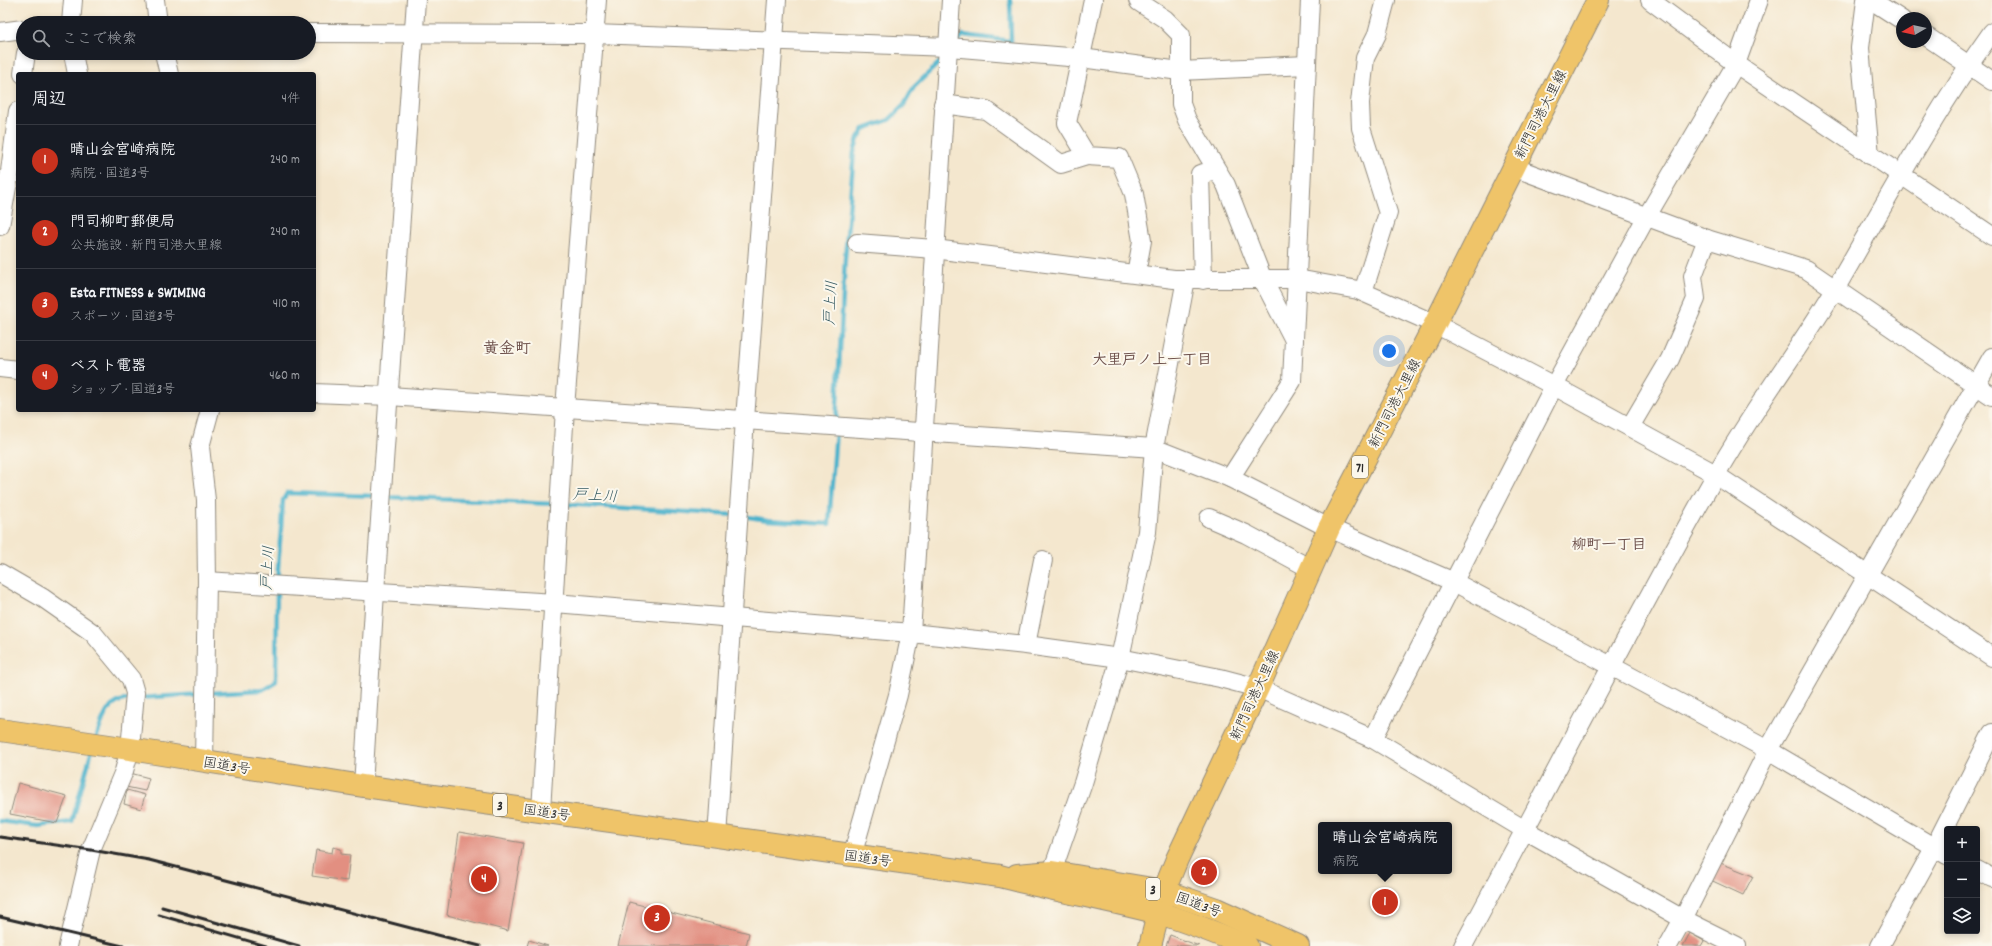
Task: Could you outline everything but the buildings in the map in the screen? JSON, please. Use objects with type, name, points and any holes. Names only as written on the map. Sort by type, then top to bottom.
[{"type":"main road","name":"新門司港大里線","points":[[1150,946],[1164,891],[1176,859],[1258,688],[1329,528],[1435,324],[1512,167],[1598,0]]},
{"type":"main road","name":"国道3号","points":[[0,730],[363,786],[1000,876],[1050,890],[1088,896],[1158,913],[1192,924],[1247,946]]},
{"type":"main road","name":"国道3号","points":[[1000,876],[1052,872],[1164,891],[1216,909],[1298,946]]},
{"type":"street","points":[[72,16],[73,0]]},
{"type":"street","points":[[155,0],[157,16]]},
{"type":"street","points":[[363,786],[416,0]]},
{"type":"street","points":[[541,811],[565,408],[597,0]]},
{"type":"street","points":[[717,837],[733,618],[745,419],[777,0]]},
{"type":"street","points":[[852,856],[898,695],[911,633],[943,104],[949,47],[951,0]]},
{"type":"street","points":[[1087,156],[1068,123],[1093,0]]},
{"type":"street","points":[[1138,0],[1138,2],[1165,19],[1181,35],[1181,104],[1185,115],[1226,185],[1263,280],[1295,341]]},
{"type":"street","points":[[1230,478],[1292,381],[1310,0]]},
{"type":"street","points":[[1363,292],[1388,213],[1361,128],[1360,103],[1365,58],[1377,34],[1386,0]]},
{"type":"street","points":[[1650,0],[1736,64],[1992,236]]},
{"type":"street","points":[[1373,739],[1554,386],[1647,216],[1736,64],[1759,0]]},
{"type":"street","points":[[1866,0],[1860,48],[1870,155]]},
{"type":"street","points":[[1871,0],[1896,16]]},
{"type":"street","points":[[0,32],[16,30]]},
{"type":"street","points":[[1463,946],[1610,666],[1715,475],[1835,288],[1900,175],[1969,64],[1992,32]]},
{"type":"street","points":[[316,33],[594,34],[949,47],[1081,58],[1180,71],[1307,65]]},
{"type":"street","points":[[1932,40],[1992,81]]},
{"type":"street","points":[[23,72],[25,60]]},
{"type":"street","points":[[74,60],[77,72]]},
{"type":"street","points":[[166,60],[169,72]]},
{"type":"street","points":[[943,104],[986,110],[1061,164],[1087,156],[1119,158],[1134,194],[1142,241],[1136,274]]},
{"type":"street","points":[[0,226],[16,124]]},
{"type":"street","points":[[1512,167],[1707,239],[1806,269],[1975,386],[1992,396]]},
{"type":"street","points":[[1052,872],[1083,783],[1120,658],[1147,532],[1154,448],[1194,279],[1200,174],[1216,170]]},
{"type":"street","points":[[1630,427],[1670,359],[1696,299],[1693,276],[1707,239]]},
{"type":"street","points":[[856,243],[934,249],[1136,274],[1194,279],[1297,279],[1336,285],[1363,292],[1435,324],[1554,386],[1715,475],[1992,657]]},
{"type":"street","points":[[1668,946],[1768,750],[1866,575],[1992,357]]},
{"type":"street","points":[[0,368],[16,370]]},
{"type":"street","points":[[316,393],[389,396],[745,419],[924,433],[1154,448],[1230,478],[1329,528],[1454,582],[1768,750],[1941,851]]},
{"type":"street","points":[[204,761],[207,581],[206,500],[200,447],[209,412]]},
{"type":"street","points":[[1209,518],[1246,534],[1311,569]]},
{"type":"street","points":[[1026,645],[1043,560]]},
{"type":"street","points":[[0,574],[43,598],[93,634],[131,679],[135,693],[130,749],[124,771],[91,850],[68,946]]},
{"type":"street","points":[[207,581],[554,603],[911,633],[1026,645],[1120,658],[1220,678],[1258,688],[1373,739],[1525,830],[1683,919],[1737,946]]},
{"type":"street","points":[[1880,946],[1941,851],[1992,733]]},
{"type":"street","points":[[1980,872],[1992,878]]},
{"type":"waterway","name":"戸上川","points":[[957,42],[963,35],[1011,41],[1010,0]]},
{"type":"waterway","name":"戸上川","points":[[836,423],[845,259],[854,152],[858,139],[864,129],[889,120],[904,105],[914,87],[942,60]]},
{"type":"waterway","name":"戸上川","points":[[742,516],[768,520],[829,524],[836,431]]},
{"type":"waterway","name":"戸上川","points":[[277,582],[283,500],[287,493],[377,496]]},
{"type":"waterway","name":"戸上川","points":[[385,497],[555,504]]},
{"type":"waterway","name":"戸上川","points":[[563,504],[735,515]]},
{"type":"waterway","name":"戸上川","points":[[210,693],[262,690],[276,681],[277,589]]},
{"type":"waterway","name":"戸上川","points":[[138,698],[202,694]]},
{"type":"waterway","name":"戸上川","points":[[96,739],[104,718],[111,707],[122,700],[130,699]]},
{"type":"waterway","name":"戸上川","points":[[0,821],[38,826],[72,822],[92,750]]},
{"type":"railway","points":[[0,837],[149,860],[480,946]]},
{"type":"railway","points":[[162,907],[299,946]]},
{"type":"railway","points":[[159,915],[266,946]]},
{"type":"railway","points":[[0,917],[123,946]]},
{"type":"place","name":"門司柳町郵便局","points":[[1204,872]]},
{"type":"place","name":"ベスト電器","points":[[484,879]]},
{"type":"place","name":"晴山会宮崎病院","points":[[1385,902]]},
{"type":"place","name":"Esta FITNESS & SWIMING","points":[[657,918]]},
{"type":"district","name":"黄金町","points":[[507,347]]},
{"type":"district","name":"大里戸ノ上一丁目","points":[[1152,359]]},
{"type":"district","name":"柳町一丁目","points":[[1609,544]]}]
